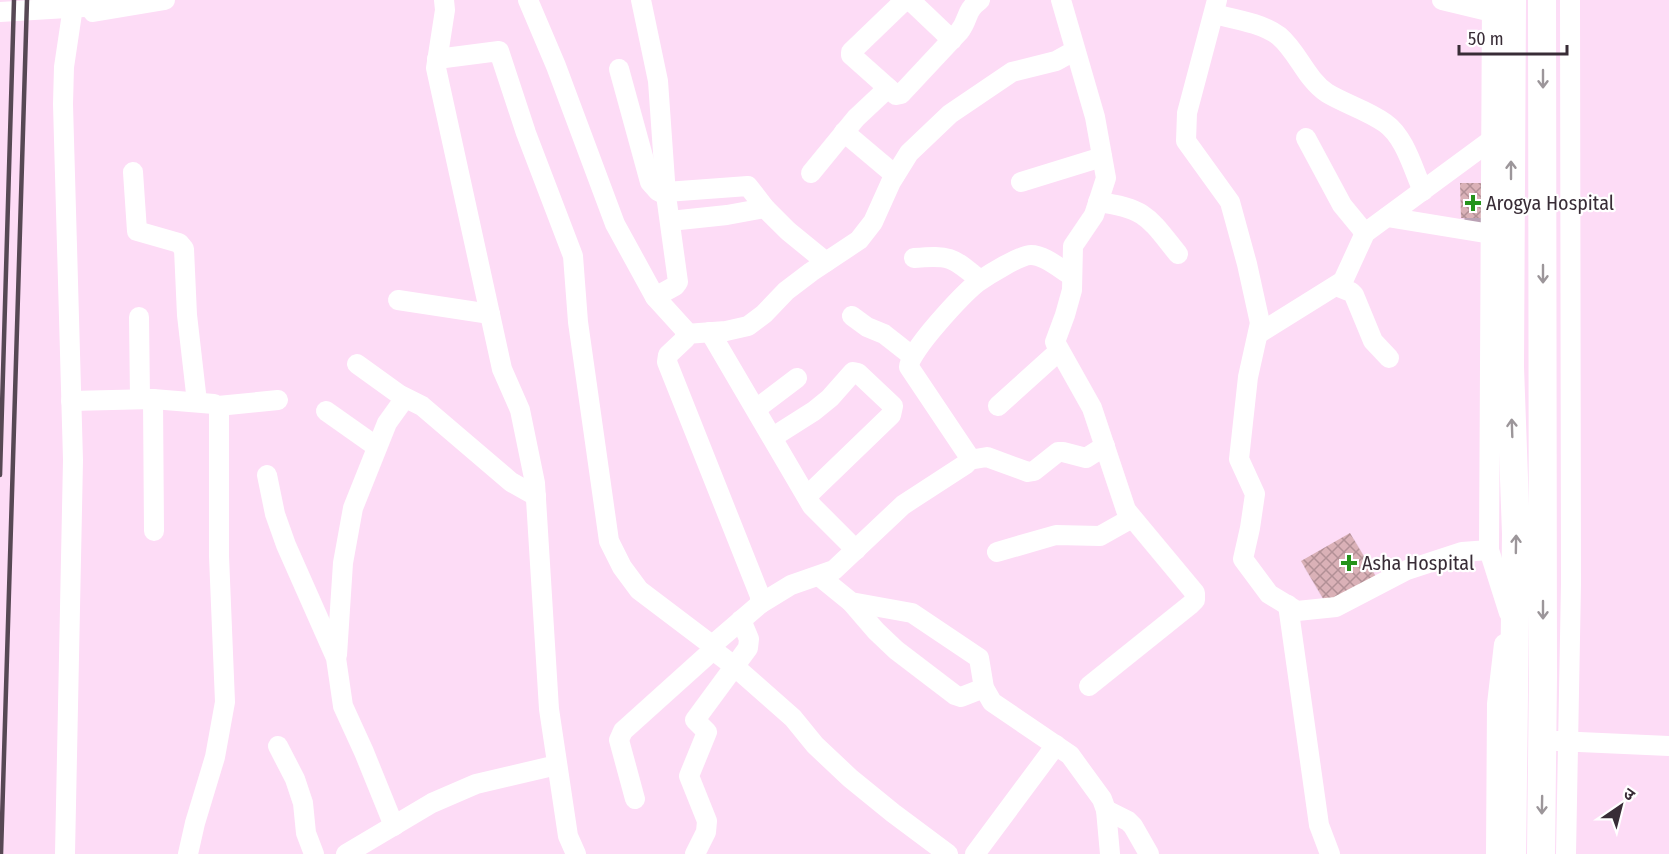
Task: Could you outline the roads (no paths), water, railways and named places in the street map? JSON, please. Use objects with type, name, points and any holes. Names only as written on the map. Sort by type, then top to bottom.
[{"type":"highway","points":[[1541,854],[1555,741],[1543,489],[1542,0]]},
{"type":"highway","points":[[1498,4],[1516,534],[1512,623],[1512,854]]},
{"type":"street","points":[[0,12],[84,7],[107,0]]},
{"type":"street","points":[[65,854],[73,460],[63,104],[64,67],[73,7],[130,7],[165,0]]},
{"type":"street","points":[[444,0],[445,10],[436,68],[502,369],[520,410],[536,496],[549,709],[568,836],[576,854]]},
{"type":"street","points":[[528,0],[556,66],[615,224],[655,297],[685,330],[685,339],[669,355],[667,362],[760,596],[759,604]]},
{"type":"street","points":[[641,0],[658,81],[666,194],[678,282],[655,297]]},
{"type":"street","points":[[952,40],[913,3],[906,0],[851,54],[896,95],[901,94],[952,40],[964,26],[968,11],[980,0]]},
{"type":"street","points":[[1060,0],[1095,117],[1106,178],[1094,215],[1073,246],[1071,290],[1055,342],[1092,408],[1126,510],[1192,588],[1195,600],[1089,686]]},
{"type":"street","points":[[1442,0],[1498,4],[1490,141],[1489,550],[1512,623],[1497,704],[1496,854]]},
{"type":"street","points":[[1566,854],[1555,741],[1571,584],[1570,0]]},
{"type":"street","points":[[1423,191],[1402,145],[1385,123],[1327,93],[1315,82],[1278,35],[1215,7],[1187,112],[1186,141],[1230,202],[1260,323],[1248,377],[1239,459],[1255,494],[1243,559],[1269,594],[1298,611],[1336,607],[1407,570],[1462,552],[1489,550]]},
{"type":"street","points":[[437,59],[499,51],[526,133],[573,256],[578,322],[609,541],[622,567],[639,590],[713,648],[793,718],[814,745],[850,778],[948,854]]},
{"type":"street","points":[[686,334],[748,326],[764,314],[786,291],[859,240],[873,222],[895,175],[909,153],[950,114],[999,79],[1023,68],[1060,60],[1074,51]]},
{"type":"street","points":[[619,69],[650,182],[658,191],[666,194],[748,186],[765,208],[788,231],[826,262]]},
{"type":"street","points":[[811,173],[856,118],[888,88]]},
{"type":"street","points":[[844,132],[895,175]]},
{"type":"street","points":[[1306,138],[1342,205],[1365,233]]},
{"type":"street","points":[[1257,334],[1336,286],[1347,275],[1365,233],[1490,141]]},
{"type":"street","points":[[1021,182],[1102,157]]},
{"type":"street","points":[[133,172],[137,231],[179,243],[184,249],[187,315],[197,402]]},
{"type":"street","points":[[1098,202],[1125,205],[1140,213],[1152,222],[1178,254]]},
{"type":"street","points":[[670,221],[765,208]]},
{"type":"street","points":[[1388,217],[1491,234]]},
{"type":"street","points":[[969,460],[968,455],[909,368],[912,356],[946,313],[980,280],[1024,256],[1033,255],[1042,258],[1072,276]]},
{"type":"street","points":[[914,258],[947,257],[956,260],[980,280]]},
{"type":"street","points":[[1336,286],[1354,295],[1373,341],[1389,358]]},
{"type":"street","points":[[398,300],[490,314]]},
{"type":"street","points":[[852,316],[867,327],[884,334],[912,356]]},
{"type":"street","points":[[139,317],[147,399],[154,531]]},
{"type":"street","points":[[710,332],[807,496],[822,518],[856,550]]},
{"type":"street","points":[[998,406],[1059,351]]},
{"type":"street","points":[[357,364],[405,398],[422,406],[511,482],[536,496]]},
{"type":"street","points":[[773,437],[822,404],[853,372],[858,372],[892,406],[891,415],[807,496]]},
{"type":"street","points":[[756,409],[797,378]]},
{"type":"street","points":[[394,826],[364,752],[342,706],[337,663],[344,564],[353,508],[387,423],[405,398]]},
{"type":"street","points":[[71,401],[147,399],[197,402],[218,406],[278,400]]},
{"type":"street","points":[[188,854],[215,757],[225,702],[219,556],[218,406]]},
{"type":"street","points":[[326,411],[377,447]]},
{"type":"street","points":[[634,799],[620,740],[622,731],[759,604],[792,585],[834,570],[903,506],[969,460],[987,458],[1029,472],[1034,471],[1058,453],[1063,452],[1086,458],[1105,446]]},
{"type":"street","points":[[267,475],[275,514],[286,545],[337,663]]},
{"type":"street","points":[[997,552],[1056,534],[1100,536],[1132,518]]},
{"type":"street","points":[[819,576],[851,602],[896,650],[955,695],[961,697],[984,688]]},
{"type":"street","points":[[851,602],[900,609],[922,619],[979,658],[984,688],[992,702],[1070,755],[1102,799],[1106,810],[1110,854]]},
{"type":"street","points":[[1288,605],[1318,825],[1330,854]]},
{"type":"street","points":[[695,854],[706,832],[707,821],[689,776],[707,732],[694,720],[748,648],[749,639],[741,620]]},
{"type":"street","points":[[1555,741],[1669,746]]},
{"type":"street","points":[[975,854],[1056,745]]},
{"type":"street","points":[[278,746],[298,787],[303,803],[306,833],[314,854]]},
{"type":"street","points":[[346,854],[432,803],[476,784],[557,765]]},
{"type":"street","points":[[1106,810],[1133,826],[1149,854]]},
{"type":"railway","points":[[0,475],[14,0]]},
{"type":"railway","points":[[1,854],[27,0]]},
{"type":"place","name":"Arogya Hospital","points":[[1473,203]]},
{"type":"place","name":"Asha Hospital","points":[[1349,563]]}]
